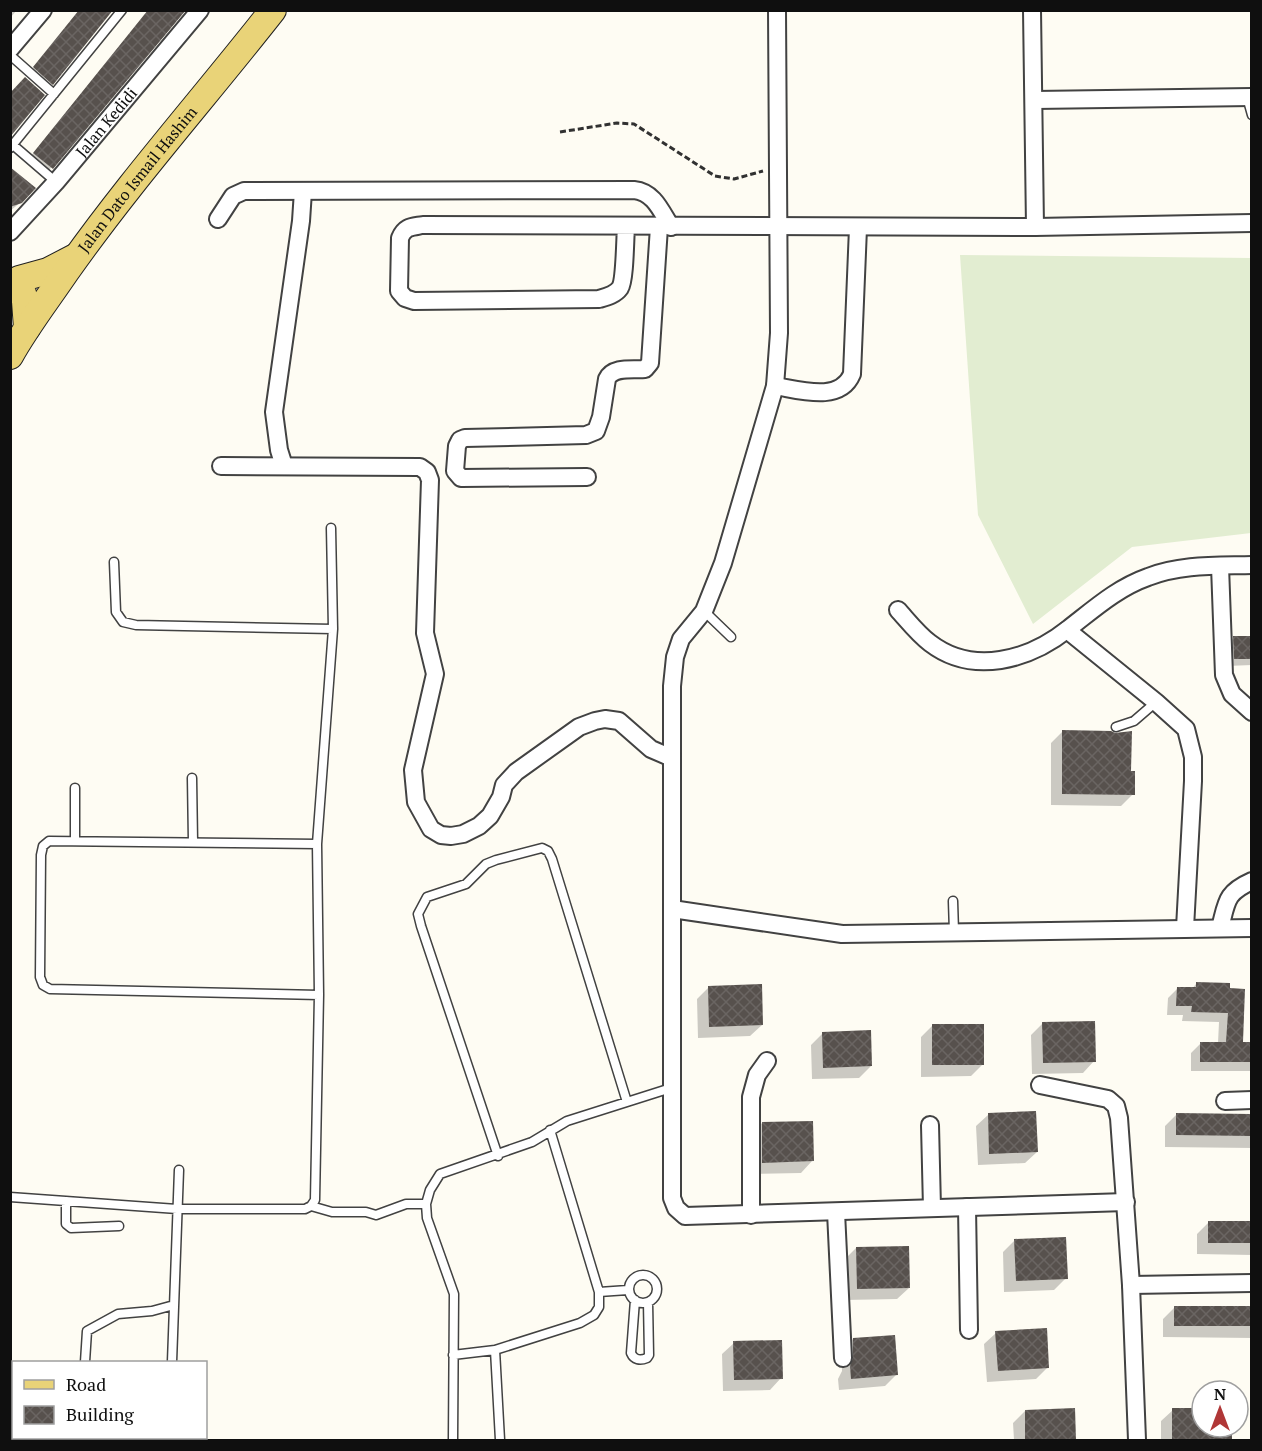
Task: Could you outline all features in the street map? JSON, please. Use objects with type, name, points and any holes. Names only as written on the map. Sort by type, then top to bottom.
[{"type":"main road","name":"Jalan Dato Ismail Hashim","points":[[10,356],[48,298],[144,169],[273,10]]},
{"type":"main road","points":[[27,328],[25,302],[15,277],[48,271],[79,255]]},
{"type":"street","points":[[10,49],[43,10]]},
{"type":"street","name":"Jalan Kedidi","points":[[10,232],[56,182],[200,10]]},
{"type":"street","points":[[777,10],[780,333],[775,386],[723,563],[704,611],[681,639],[675,657],[672,686],[672,1198],[676,1208],[684,1216],[1126,1202]]},
{"type":"street","points":[[1032,10],[1035,227]]},
{"type":"street","points":[[1035,100],[1249,98]]},
{"type":"street","points":[[218,219],[233,196],[244,191],[643,191],[650,195],[665,227],[650,363],[645,369],[614,371],[609,374],[602,417],[596,431],[586,435],[465,438],[460,440],[457,446],[455,471],[461,478],[586,477]]},
{"type":"street","points":[[284,466],[279,450],[274,412],[301,221],[303,191]]},
{"type":"street","points":[[626,227],[622,280],[620,288],[611,296],[599,299],[414,301],[405,298],[399,291],[400,238],[408,227],[423,225],[858,228],[1251,223]]},
{"type":"street","points":[[775,386],[818,393],[840,390],[848,383],[852,374],[858,228]]},
{"type":"street","points":[[15,277],[48,298]]},
{"type":"street","points":[[221,466],[420,467],[427,472],[430,480],[425,633],[435,674],[412,770],[417,802],[431,830],[441,835],[451,836],[463,834],[479,826],[490,816],[501,797],[504,785],[516,772],[579,727],[594,721],[606,719],[619,721],[651,749],[672,758]]},
{"type":"street","points":[[898,610],[931,644],[958,658],[993,662],[1024,656],[1067,630],[1098,604],[1120,590],[1148,577],[1183,567],[1251,565]]},
{"type":"street","points":[[1220,566],[1224,675],[1232,694],[1251,712]]},
{"type":"street","points":[[1067,630],[1186,729],[1193,757],[1193,781],[1185,928]]},
{"type":"street","points":[[1220,928],[1228,898],[1237,887],[1251,881]]},
{"type":"street","points":[[672,909],[842,934],[1251,928]]},
{"type":"street","points":[[751,1215],[751,1097],[753,1083],[767,1061]]},
{"type":"street","points":[[1040,1085],[1108,1099],[1116,1106],[1126,1202],[1137,1440]]},
{"type":"street","points":[[1225,1101],[1251,1100]]},
{"type":"street","points":[[930,1125],[932,1208]]},
{"type":"street","points":[[967,1207],[969,1330]]},
{"type":"street","points":[[836,1212],[843,1358]]},
{"type":"street","points":[[1131,1285],[1251,1283]]},
{"type":"lane","points":[[56,182],[12,146],[122,10]]},
{"type":"lane","points":[[10,55],[54,94]]},
{"type":"lane","points":[[1249,98],[1251,115]]},
{"type":"lane","points":[[10,1197],[177,1209],[305,1209],[315,1200],[319,995],[316,844],[333,629],[332,528]]},
{"type":"lane","points":[[114,562],[116,612],[123,622],[135,625],[333,629]]},
{"type":"lane","points":[[704,611],[731,637]]},
{"type":"lane","points":[[1116,727],[1134,721],[1156,702]]},
{"type":"lane","points":[[192,778],[193,842]]},
{"type":"lane","points":[[75,788],[75,840]]},
{"type":"lane","points":[[316,844],[49,841],[43,846],[41,855],[40,977],[42,985],[50,989],[319,995]]},
{"type":"lane","points":[[498,1156],[418,914],[427,897],[466,884],[486,864],[533,849],[542,848],[548,851],[627,1102]]},
{"type":"lane","points":[[953,901],[954,932]]},
{"type":"lane","points":[[453,1440],[454,1294],[427,1218],[426,1204],[430,1190],[440,1174],[498,1156],[532,1142],[567,1121],[671,1088]]},
{"type":"lane","points":[[453,1355],[495,1350],[580,1323],[594,1315],[599,1307],[600,1292],[550,1130]]},
{"type":"lane","points":[[172,1361],[179,1170]]},
{"type":"lane","points":[[66,1201],[66,1224],[71,1228],[119,1226]]},
{"type":"lane","points":[[311,1206],[332,1212],[366,1212],[376,1215],[406,1204],[426,1204]]},
{"type":"lane","points":[[638,1275],[647,1275],[654,1280],[658,1288],[655,1296],[648,1302],[639,1303],[635,1300],[628,1290],[631,1281],[638,1275]]},
{"type":"lane","points":[[600,1292],[628,1290]]},
{"type":"lane","points":[[635,1300],[631,1353],[638,1360],[647,1358],[649,1355],[648,1302]]},
{"type":"lane","points":[[85,1361],[87,1331],[118,1314],[152,1311],[174,1305]]},
{"type":"lane","points":[[495,1350],[500,1440]]},
{"type":"path","points":[[560,132],[617,123],[634,124],[716,176],[734,179],[779,167]]},
{"type":"green space","points":[[960,255],[1251,258],[1251,533],[1132,547],[1033,624],[978,515]]},
{"type":"building","points":[[79,10],[113,10],[53,85],[33,67]]},
{"type":"building","points":[[148,10],[186,10],[53,169],[33,153]]},
{"type":"building","points":[[25,77],[45,95],[10,137],[10,93]]},
{"type":"building","points":[[10,167],[36,188],[22,203],[10,207]]},
{"type":"building","points":[[1233,636],[1251,636],[1251,659],[1234,659]]},
{"type":"building","points":[[1062,730],[1115,733],[1132,731],[1131,771],[1135,771],[1135,795],[1062,794]]},
{"type":"building","points":[[1196,982],[1230,983],[1230,988],[1245,989],[1243,1042],[1251,1042],[1251,1062],[1200,1062],[1200,1042],[1226,1042],[1228,1013],[1191,1012],[1192,1006],[1176,1006],[1177,987],[1196,987]]},
{"type":"building","points":[[762,984],[763,1025],[709,1027],[708,986]]},
{"type":"building","points":[[1095,1021],[1096,1062],[1043,1063],[1042,1022]]},
{"type":"building","points":[[932,1024],[984,1024],[984,1065],[932,1065]]},
{"type":"building","points":[[871,1030],[872,1066],[823,1068],[822,1032]]},
{"type":"building","points":[[1036,1111],[1038,1152],[989,1154],[988,1113]]},
{"type":"building","points":[[1176,1113],[1251,1114],[1251,1136],[1176,1135]]},
{"type":"building","points":[[813,1121],[814,1161],[762,1163],[762,1122]]},
{"type":"building","points":[[1208,1221],[1251,1221],[1251,1243],[1208,1243]]},
{"type":"building","points":[[1066,1237],[1068,1279],[1016,1281],[1014,1239]]},
{"type":"building","points":[[909,1246],[910,1288],[857,1289],[856,1247]]},
{"type":"building","points":[[1174,1306],[1251,1306],[1251,1326],[1174,1326]]},
{"type":"building","points":[[1047,1328],[1049,1368],[998,1371],[995,1331]]},
{"type":"building","points":[[895,1335],[898,1375],[851,1379],[853,1338]]},
{"type":"building","points":[[782,1340],[783,1379],[734,1380],[733,1341]]},
{"type":"building","points":[[1075,1408],[1076,1440],[1025,1440],[1025,1410]]},
{"type":"building","points":[[1172,1408],[1190,1408],[1190,1439],[1232,1439],[1232,1440],[1172,1440]]}]
